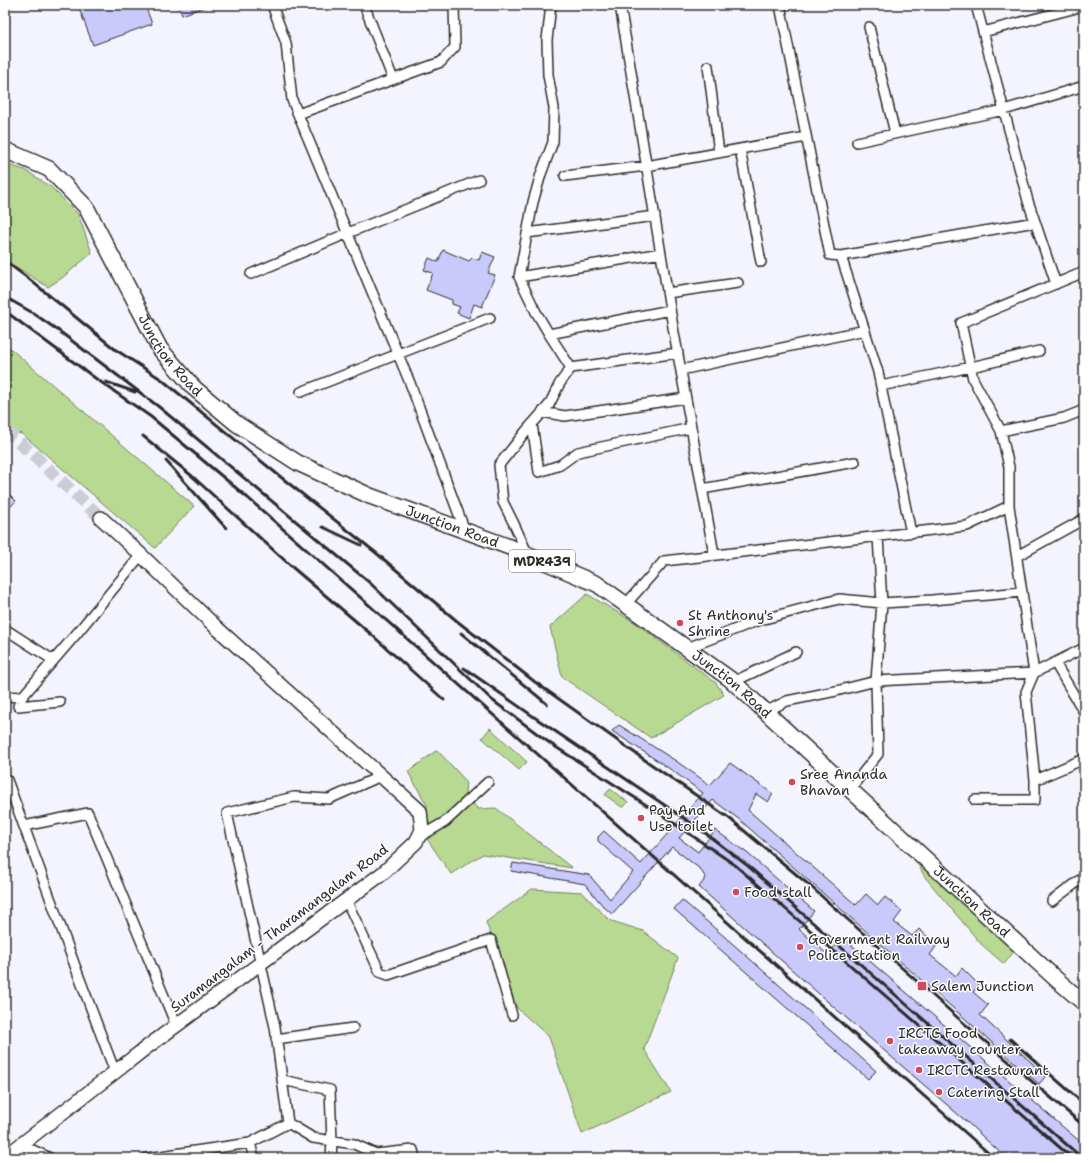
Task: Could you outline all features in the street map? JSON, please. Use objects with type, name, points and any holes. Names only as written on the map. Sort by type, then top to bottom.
[{"type":"main road","name":"Junction Road","points":[[5,150],[49,169],[86,207],[160,349],[194,388],[237,424],[298,463],[370,496],[528,555],[597,584],[733,682],[1084,1003]]},
{"type":"main road","points":[[101,518],[142,555],[218,629],[420,810],[422,830],[418,837]]},
{"type":"main road","name":"Suramangalam - Tharamangalam Road","points":[[5,1157],[176,1025],[383,873],[416,842],[418,837]]},
{"type":"street","points":[[272,5],[286,43],[292,100],[398,355],[465,531]]},
{"type":"street","points":[[364,5],[393,79]]},
{"type":"street","points":[[298,114],[441,62],[455,47],[454,5]]},
{"type":"street","points":[[551,5],[546,40],[548,75],[554,108],[553,142],[541,174],[533,202],[524,257],[519,277],[536,312],[572,368]]},
{"type":"street","points":[[620,5],[667,293],[714,554]]},
{"type":"street","points":[[780,5],[830,255],[842,256],[1036,222]]},
{"type":"street","points":[[976,5],[1028,201],[1056,284]]},
{"type":"street","points":[[983,32],[1084,6]]},
{"type":"street","points":[[869,27],[895,133]]},
{"type":"street","points":[[708,66],[719,153]]},
{"type":"street","points":[[857,142],[1004,110],[1084,86]]},
{"type":"street","points":[[565,176],[646,166],[806,138]]},
{"type":"street","points":[[740,149],[761,262]]},
{"type":"street","points":[[250,274],[479,180]]},
{"type":"street","points":[[527,233],[655,216]]},
{"type":"street","points":[[519,277],[661,254]]},
{"type":"street","points":[[842,256],[878,372],[911,533]]},
{"type":"street","points":[[975,800],[1035,800],[1035,780],[1026,692],[1034,673],[1010,506],[1009,467],[1000,431],[973,379],[961,323],[1084,272]]},
{"type":"street","points":[[667,293],[738,283]]},
{"type":"street","points":[[549,334],[670,310]]},
{"type":"street","points":[[301,392],[490,318]]},
{"type":"street","points":[[681,370],[865,330]]},
{"type":"street","points":[[881,386],[1039,351]]},
{"type":"street","points":[[528,555],[503,502],[499,465],[549,405],[560,383],[572,368],[678,354]]},
{"type":"street","points":[[542,412],[566,416],[686,398]]},
{"type":"street","points":[[1000,431],[1064,418],[1084,410]]},
{"type":"street","points":[[532,424],[539,472],[560,465],[578,452],[691,428]]},
{"type":"street","points":[[702,489],[855,462]]},
{"type":"street","points":[[626,604],[664,561],[714,554],[967,526],[1010,506]]},
{"type":"street","points":[[1017,556],[1084,519]]},
{"type":"street","points":[[850,789],[878,754],[876,680],[882,603],[878,537]]},
{"type":"street","points":[[60,702],[18,706],[22,697],[142,555]]},
{"type":"street","points":[[687,648],[757,621],[839,599],[882,603],[1022,592]]},
{"type":"street","points":[[5,628],[54,660]]},
{"type":"street","points":[[765,712],[787,701],[836,691],[876,680],[1034,673],[1084,648]]},
{"type":"street","points":[[733,682],[796,652]]},
{"type":"street","points":[[1055,663],[1084,712]]},
{"type":"street","points":[[5,696],[22,697]]},
{"type":"street","points":[[1035,780],[1084,759]]},
{"type":"street","points":[[288,1123],[276,1039],[227,813],[294,797],[328,799],[382,776]]},
{"type":"street","points":[[5,781],[7,780],[115,1072]]},
{"type":"street","points":[[418,837],[445,822],[488,782]]},
{"type":"street","points":[[24,826],[88,813],[176,1025]]},
{"type":"street","points":[[1052,901],[1084,877]]},
{"type":"street","points":[[346,900],[380,972],[388,975],[491,940],[512,1015]]},
{"type":"street","points":[[276,1039],[353,1028]]},
{"type":"street","points":[[282,1080],[330,1090],[332,1141],[331,1158]]},
{"type":"street","points":[[288,1123],[313,1138],[354,1144],[376,1154],[414,1150],[415,1158]]},
{"type":"street","points":[[147,1158],[250,1143],[288,1123]]},
{"type":"street","points":[[250,1143],[254,1158]]},
{"type":"street","points":[[22,1145],[50,1158]]},
{"type":"green space","points":[[5,164],[25,170],[51,187],[78,214],[92,253],[62,278],[48,287],[5,260]]},
{"type":"green space","points":[[5,344],[194,506],[155,548],[22,434],[5,430]]},
{"type":"green space","points":[[587,594],[634,622],[716,683],[724,695],[651,738],[562,677],[550,627]]},
{"type":"green space","points":[[490,728],[527,762],[519,770],[482,738]]},
{"type":"green space","points":[[437,750],[466,781],[465,795],[478,809],[496,808],[572,868],[483,854],[451,874],[425,836],[427,805],[408,772]]},
{"type":"green space","points":[[610,789],[628,802],[623,808],[605,795]]},
{"type":"green space","points":[[914,858],[1016,949],[1004,964],[981,944],[925,877]]},
{"type":"green space","points":[[532,889],[582,892],[609,920],[643,931],[678,958],[644,1049],[671,1092],[582,1134],[549,1037],[517,1008],[486,922]]},
{"type":"green space","points":[[846,1152],[852,1158],[824,1158],[825,1154]]},
{"type":"building","points":[[78,5],[145,5],[152,24],[93,45]]},
{"type":"building","points":[[178,5],[207,5],[207,6],[182,15]]},
{"type":"building","points":[[443,250],[469,261],[472,258],[479,260],[482,252],[495,257],[488,273],[495,275],[482,307],[474,304],[469,318],[457,313],[460,307],[452,304],[452,300],[426,290],[433,273],[424,270],[429,258],[438,262]]},
{"type":"building","points":[[5,490],[16,501],[5,512]]},
{"type":"building","points":[[619,725],[676,761],[710,785],[730,763],[773,794],[768,802],[756,794],[748,810],[856,905],[866,894],[878,905],[885,897],[902,911],[894,922],[912,936],[919,929],[937,945],[930,955],[956,976],[962,968],[979,985],[973,992],[988,1005],[980,1015],[1046,1076],[1039,1084],[740,820],[713,800],[679,838],[698,852],[715,830],[747,853],[814,911],[799,929],[827,954],[844,938],[1084,1145],[1084,1158],[1006,1158],[699,887],[706,878],[700,869],[672,847],[612,914],[603,906],[585,884],[511,871],[513,863],[589,875],[610,899],[633,872],[598,841],[598,837],[604,831],[641,864],[703,793],[670,769],[612,731]]},
{"type":"building","points":[[682,900],[876,1071],[868,1079],[674,909]]},
{"type":"tunnel","points":[[5,429],[101,518]]},
{"type":"railway","points":[[5,261],[116,350],[161,379],[375,552],[457,621],[535,682],[729,818],[809,885],[958,1018],[1084,1126]]},
{"type":"railway","points":[[5,297],[33,313],[59,331],[159,407],[370,583],[492,700],[551,744],[662,815],[735,865],[1072,1158]]},
{"type":"railway","points":[[5,311],[95,378],[151,417],[248,498],[994,1158]]},
{"type":"railway","points":[[106,382],[135,392]]},
{"type":"railway","points":[[143,436],[192,476],[292,567],[372,635],[444,700]]},
{"type":"railway","points":[[166,461],[226,528]]},
{"type":"railway","points":[[323,527],[361,545]]},
{"type":"railway","points":[[461,633],[547,704]]},
{"type":"railway","points":[[464,668],[700,829],[748,866],[1082,1158]]},
{"type":"railway","points":[[1010,1039],[1084,1104]]},
{"type":"place","name":"St Anthony's Shrine","points":[[680,623]]},
{"type":"place","name":"Sree Ananda Bhavan","points":[[792,782]]},
{"type":"place","name":"Pay And Use toilet","points":[[641,818]]},
{"type":"place","name":"Food stall","points":[[736,892]]},
{"type":"place","name":"Government Railway Police Station","points":[[800,947]]},
{"type":"place","name":"Salem Junction","points":[[922,986]]},
{"type":"place","name":"IRCTC Food takeaway counter","points":[[890,1041]]},
{"type":"place","name":"IRCTC Restaurant","points":[[919,1070]]},
{"type":"place","name":"Catering Stall","points":[[939,1092]]}]
